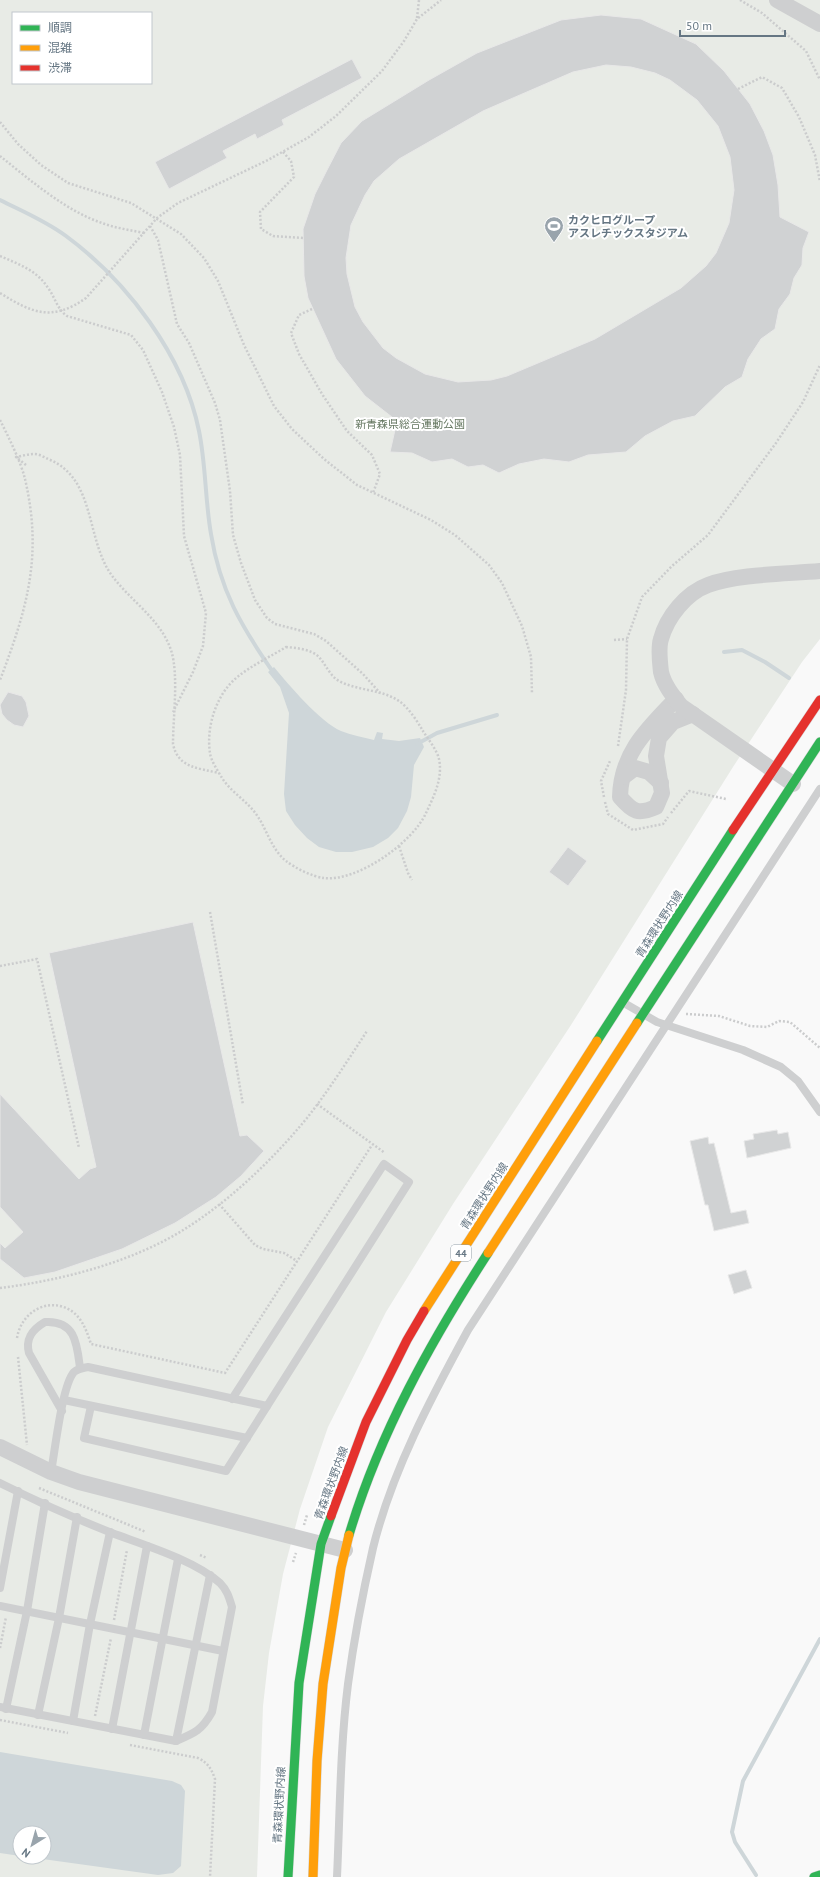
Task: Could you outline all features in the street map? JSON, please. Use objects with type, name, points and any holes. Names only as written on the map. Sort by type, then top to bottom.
[{"type":"main road","name":"青森環状野内線","points":[[313,1877],[317,1764],[322,1691],[345,1550],[363,1494],[390,1425],[427,1352],[469,1282],[570,1105],[623,1002],[773,769],[820,700]]},
{"type":"main road","name":"青森環状野内線","points":[[288,1877],[299,1683],[322,1544],[366,1422],[407,1340],[454,1264],[570,1105],[643,1015],[820,742]]},
{"type":"main road","points":[[814,1877],[820,1875]]},
{"type":"street","points":[[777,0],[820,24]]},
{"type":"street","points":[[793,784],[681,706],[670,692],[662,674],[660,640],[667,623],[678,607],[691,594],[706,585],[724,580],[820,572]]},
{"type":"street","points":[[676,699],[635,744],[627,762],[621,783],[620,797],[630,809],[644,812],[656,807],[662,793],[656,756],[659,738],[673,722],[693,714]]},
{"type":"street","points":[[623,776],[635,768],[649,772],[661,783]]},
{"type":"street","points":[[0,1447],[51,1472],[79,1482],[345,1550]]},
{"type":"lane","points":[[337,1877],[341,1770],[348,1684],[360,1611],[374,1547],[394,1483],[419,1425],[468,1330],[665,1024],[820,789]]},
{"type":"lane","points":[[623,1002],[643,1015],[665,1024],[743,1050],[780,1067],[798,1081],[820,1112]]},
{"type":"lane","points":[[91,1406],[84,1438],[226,1471],[409,1182],[384,1164],[232,1399]]},
{"type":"lane","points":[[62,1411],[29,1353],[27,1347],[28,1339],[32,1333],[46,1322],[60,1323],[72,1332],[76,1340],[80,1368]]},
{"type":"lane","points":[[51,1472],[68,1383],[74,1373],[80,1368],[88,1367],[267,1406]]},
{"type":"lane","points":[[64,1400],[247,1438]]},
{"type":"lane","points":[[0,1483],[45,1503],[76,1517],[110,1532],[178,1559],[210,1575],[228,1593],[232,1607],[212,1712],[198,1731],[176,1741],[3,1708],[27,1611],[45,1503]]},
{"type":"lane","points":[[0,1588],[18,1491]]},
{"type":"lane","points":[[38,1715],[59,1618],[76,1517]]},
{"type":"lane","points":[[73,1721],[90,1624],[110,1532]]},
{"type":"lane","points":[[112,1729],[147,1546]]},
{"type":"lane","points":[[144,1735],[164,1639],[178,1559]]},
{"type":"lane","points":[[176,1741],[210,1575]]},
{"type":"lane","points":[[0,1606],[223,1651]]},
{"type":"path","points":[[417,19],[419,0]]},
{"type":"path","points":[[0,293],[30,310],[61,312],[74,306],[86,298],[158,218],[178,203],[283,152],[309,137],[357,97],[382,71],[404,41],[417,19],[441,0]]},
{"type":"path","points":[[740,0],[762,13],[806,51],[820,80]]},
{"type":"path","points":[[738,89],[762,77],[782,88],[799,117],[815,155],[820,182]]},
{"type":"path","points":[[0,122],[18,144],[41,165],[68,183],[131,203],[158,218],[185,239],[204,258],[218,281],[244,345],[274,406],[292,429],[324,460],[357,485],[431,520],[455,535],[488,565],[502,583],[522,626],[531,657],[532,694]]},
{"type":"path","points":[[283,152],[291,161],[294,177],[260,212],[261,229],[273,236],[303,238]]},
{"type":"path","points":[[0,156],[46,192],[72,208],[102,223],[144,233]]},
{"type":"path","points":[[150,226],[158,240],[177,324],[188,343],[215,403],[220,420],[230,491],[233,535],[241,563],[256,600],[267,618],[275,624],[314,634],[326,641],[363,674],[380,693]]},
{"type":"path","points":[[0,256],[32,271],[48,286],[61,312],[67,316],[131,335],[143,350],[162,392],[174,427],[180,455],[184,536],[206,613],[203,646],[193,672],[173,712]]},
{"type":"path","points":[[312,309],[299,315],[291,333],[299,354],[322,394],[347,431],[372,455],[380,474],[373,493]]},
{"type":"path","points":[[615,750],[618,744],[626,690],[627,639],[642,597],[672,566],[708,536],[771,450],[803,402],[820,365]]},
{"type":"path","points":[[0,420],[25,477],[31,514],[34,555],[26,602],[18,634],[0,680]]},
{"type":"path","points":[[16,457],[35,454],[58,463],[74,478],[83,493],[102,560],[113,578],[139,603],[166,639],[174,669],[173,744],[175,754],[182,762],[190,766],[220,774]]},
{"type":"path","points":[[16,457],[26,465]]},
{"type":"path","points":[[614,640],[627,639]]},
{"type":"path","points":[[286,647],[301,648],[318,656],[338,681],[357,688],[380,693],[399,701],[411,714],[439,757],[440,776],[432,800],[417,827],[399,846],[384,858],[342,878],[323,878],[304,871],[286,861],[278,851],[256,813],[223,780],[220,774],[210,754],[209,732],[212,718],[220,699],[235,679],[286,647]]},
{"type":"path","points":[[612,756],[601,781],[608,814],[633,830],[663,824],[678,803],[689,791],[726,799]]},
{"type":"path","points":[[399,846],[408,873],[412,880]]},
{"type":"path","points":[[210,912],[244,1105]]},
{"type":"path","points":[[0,966],[37,959],[79,1148]]},
{"type":"path","points":[[673,1013],[719,1016],[750,1026],[767,1027],[779,1021],[790,1022],[820,1048]]},
{"type":"path","points":[[0,1288],[61,1278],[106,1265],[150,1246],[191,1225],[219,1204],[277,1152],[317,1104],[367,1030]]},
{"type":"path","points":[[317,1104],[372,1145],[390,1156]]},
{"type":"path","points":[[17,1339],[19,1328],[30,1313],[45,1306],[60,1306],[73,1312],[80,1320],[91,1344],[225,1373],[372,1145]]},
{"type":"path","points":[[219,1204],[254,1245],[263,1249],[284,1253],[297,1261]]},
{"type":"path","points":[[18,1355],[27,1440],[25,1459]]},
{"type":"path","points":[[34,1486],[151,1534]]},
{"type":"path","points":[[193,1552],[207,1558]]},
{"type":"path","points":[[0,1720],[76,1734]]},
{"type":"path","points":[[129,1744],[198,1758],[207,1763],[211,1768],[215,1778],[210,1877]]},
{"type":"green space","name":"新青森県総合運動公園","points":[[0,0],[820,0],[820,639],[802,662],[733,767],[571,1025],[453,1204],[386,1312],[328,1427],[300,1509],[283,1574],[269,1653],[263,1706],[257,1877],[0,1877]]},
{"type":"shaded area","points":[[274,667],[314,711],[324,720],[341,731],[374,740],[377,732],[383,733],[382,739],[399,741],[420,738],[424,747],[414,765],[411,797],[407,811],[398,828],[388,838],[373,847],[352,852],[336,852],[319,847],[307,838],[295,825],[286,811],[284,794],[289,713],[280,687],[268,672]]},
{"type":"shaded area","points":[[0,1752],[172,1781],[181,1785],[185,1791],[181,1866],[173,1873],[158,1875],[52,1860],[52,1825],[12,1825],[12,1855],[0,1853]]},
{"type":"building","points":[[601,15],[641,19],[696,44],[724,71],[750,104],[764,131],[773,155],[778,185],[780,217],[809,232],[803,248],[802,265],[794,278],[790,294],[779,309],[775,329],[761,339],[748,359],[742,377],[725,387],[695,416],[673,421],[645,436],[626,452],[588,455],[569,462],[544,459],[519,464],[499,473],[483,465],[468,467],[452,459],[432,462],[412,453],[390,452],[397,421],[365,396],[336,359],[308,298],[304,276],[303,229],[315,194],[341,143],[362,121],[477,53],[561,20]],"holes":[[[606,65],[631,67],[655,73],[670,80],[697,100],[718,126],[730,157],[734,190],[729,223],[716,253],[706,266],[681,288],[595,339],[507,376],[491,380],[458,382],[425,374],[396,358],[383,348],[363,322],[355,307],[347,274],[346,258],[351,225],[365,195],[374,181],[399,159],[483,111],[573,72]]]},
{"type":"building","points":[[352,59],[362,78],[282,120],[284,125],[257,139],[255,134],[223,151],[227,158],[169,189],[155,162]]},
{"type":"building","points":[[8,692],[22,696],[26,702],[29,716],[23,727],[14,725],[2,714],[0,705]]},
{"type":"building","points":[[568,847],[587,861],[568,886],[549,872]]},
{"type":"building","points":[[193,922],[240,1136],[247,1135],[264,1151],[241,1176],[216,1197],[175,1223],[122,1249],[55,1272],[24,1278],[0,1259],[0,1243],[5,1248],[23,1232],[0,1207],[0,1094],[79,1179],[90,1169],[96,1167],[49,953]]},
{"type":"building","points":[[777,1130],[778,1134],[788,1132],[791,1148],[747,1158],[744,1141],[754,1139],[753,1134]]},
{"type":"building","points":[[708,1137],[709,1144],[714,1143],[731,1213],[746,1210],[749,1223],[714,1231],[708,1205],[705,1205],[690,1141]]},
{"type":"building","points":[[746,1270],[752,1288],[734,1294],[728,1275]]},
{"type":"waterway","points":[[0,200],[34,216],[66,236],[89,254],[131,298],[150,322],[166,348],[180,375],[191,403],[199,431],[209,521],[220,573],[233,607],[251,639],[273,672]]},
{"type":"waterway","points":[[724,652],[742,650],[765,662],[789,678]]},
{"type":"waterway","points":[[417,744],[437,733],[497,715]]},
{"type":"waterway","points":[[756,1875],[735,1842],[732,1832],[743,1781],[820,1639]]},
{"type":"traffic: fast","points":[[637,1023],[820,742]]},
{"type":"traffic: fast","points":[[597,1041],[733,830]]},
{"type":"traffic: fast","points":[[349,1535],[361,1497],[375,1461],[408,1389],[446,1320],[488,1253]]},
{"type":"traffic: fast","points":[[288,1877],[299,1683],[321,1544],[331,1516]]},
{"type":"traffic: fast","points":[[814,1877],[820,1875]]},
{"type":"traffic: slow","points":[[488,1253],[637,1023]]},
{"type":"traffic: slow","points":[[424,1311],[597,1041]]},
{"type":"traffic: slow","points":[[313,1877],[317,1761],[323,1684],[341,1568],[349,1535]]},
{"type":"traffic: jam","points":[[733,830],[820,700]]},
{"type":"traffic: jam","points":[[331,1516],[366,1422],[407,1340],[424,1311]]},
{"type":"place","name":"カクヒログループ アスレチックスタジアム","points":[[554,243]]}]
